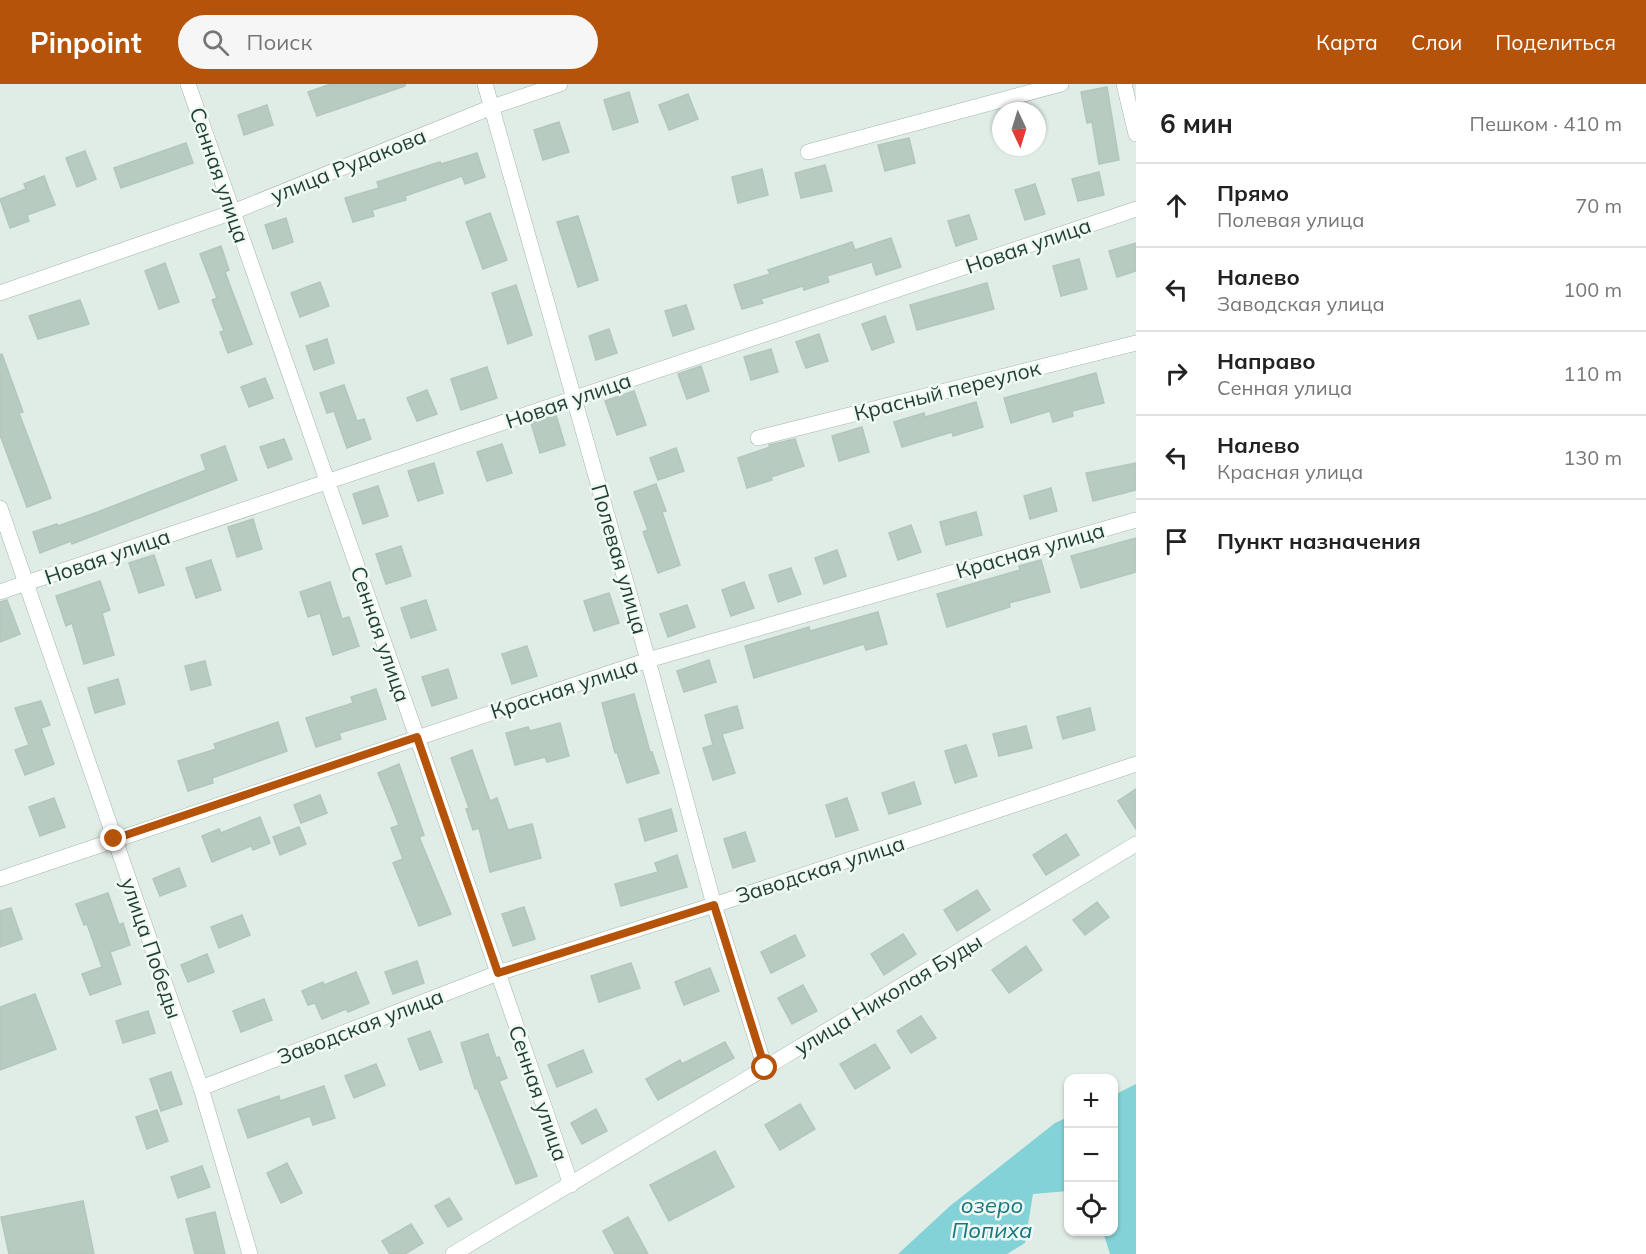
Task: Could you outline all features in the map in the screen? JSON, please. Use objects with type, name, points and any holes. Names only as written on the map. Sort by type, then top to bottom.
[{"type":"street","name":"Сенная улица","points":[[188,84],[571,1185]]},
{"type":"street","name":"Полевая улица","points":[[485,84],[648,660],[714,905],[765,1068]]},
{"type":"street","name":"улица Рудакова","points":[[0,293],[233,212],[492,107],[560,84]]},
{"type":"street","points":[[808,152],[1061,84]]},
{"type":"street","points":[[1124,84],[1136,134]]},
{"type":"street","name":"Новая улица","points":[[0,592],[1136,209]]},
{"type":"street","name":"Красный переулок","points":[[758,438],[1136,343]]},
{"type":"street","name":"улица Победы","points":[[0,508],[201,1088],[250,1254]]},
{"type":"street","name":"Красная улица","points":[[0,879],[648,660],[1136,520]]},
{"type":"street","name":"Заводская улица","points":[[201,1088],[498,973],[714,905],[1136,764]]},
{"type":"street","name":"улица Николая Буды","points":[[453,1254],[1136,844]]},
{"type":"water","points":[[1136,1084],[1136,1254],[1110,1254],[1104,1236],[1118,1236],[1118,1093]]},
{"type":"water","name":"озеро Попиха","points":[[1064,1119],[1064,1191],[1033,1194],[1025,1243],[1007,1254],[898,1254],[950,1206],[1055,1123]]},
{"type":"building","points":[[331,84],[405,84],[405,86],[317,116],[308,92]]},
{"type":"building","points":[[1107,87],[1119,160],[1099,164],[1092,122],[1087,123],[1081,92]]},
{"type":"building","points":[[629,92],[638,122],[613,130],[604,100]]},
{"type":"building","points":[[688,94],[698,119],[669,130],[659,105]]},
{"type":"building","points":[[267,105],[273,125],[244,135],[238,115]]},
{"type":"building","points":[[559,122],[569,152],[543,160],[534,130]]},
{"type":"building","points":[[909,138],[915,163],[885,171],[878,145]]},
{"type":"building","points":[[186,143],[193,163],[121,188],[114,168]]},
{"type":"building","points":[[85,151],[96,179],[77,187],[66,158]]},
{"type":"building","points":[[477,153],[485,177],[465,184],[462,176],[405,196],[406,200],[372,210],[374,216],[353,222],[345,198],[379,188],[377,182]]},
{"type":"building","points":[[825,165],[832,191],[801,198],[795,173]]},
{"type":"building","points":[[762,169],[768,195],[738,203],[732,177]]},
{"type":"building","points":[[1099,172],[1104,195],[1078,201],[1072,179]]},
{"type":"building","points":[[44,176],[55,205],[27,215],[29,221],[10,228],[0,199],[26,189],[24,184]]},
{"type":"building","points":[[1035,184],[1045,214],[1025,220],[1015,190]]},
{"type":"building","points":[[490,213],[507,260],[483,269],[466,222]]},
{"type":"building","points":[[969,215],[977,239],[956,246],[948,221]]},
{"type":"building","points":[[578,216],[598,280],[578,287],[557,222]]},
{"type":"building","points":[[286,218],[293,242],[273,249],[265,225]]},
{"type":"building","points":[[891,238],[901,267],[876,275],[872,262],[827,276],[829,282],[804,290],[803,286],[761,299],[763,303],[742,309],[734,285],[770,274],[768,270],[852,242],[855,250]]},
{"type":"building","points":[[1136,243],[1136,271],[1117,277],[1109,251]]},
{"type":"building","points":[[221,246],[229,270],[225,272],[252,344],[228,353],[220,332],[224,331],[212,300],[217,298],[200,254]]},
{"type":"building","points":[[1079,259],[1087,289],[1061,296],[1053,266]]},
{"type":"building","points":[[165,263],[179,302],[159,309],[145,271]]},
{"type":"building","points":[[320,282],[329,306],[300,317],[291,293]]},
{"type":"building","points":[[987,283],[994,309],[917,330],[910,305]]},
{"type":"building","points":[[516,285],[532,335],[508,344],[492,293]]},
{"type":"building","points":[[80,300],[89,324],[38,339],[29,316]]},
{"type":"building","points":[[686,305],[694,329],[673,336],[665,311]]},
{"type":"building","points":[[885,316],[894,342],[872,350],[862,324]]},
{"type":"building","points":[[609,329],[617,353],[596,360],[589,336]]},
{"type":"building","points":[[819,334],[828,361],[806,368],[796,342]]},
{"type":"building","points":[[327,339],[334,363],[314,370],[306,346]]},
{"type":"building","points":[[771,349],[778,372],[751,380],[744,357]]},
{"type":"building","points":[[2,354],[23,412],[19,413],[51,498],[27,507],[0,435],[0,355]]},
{"type":"building","points":[[701,366],[709,391],[687,399],[678,374]]},
{"type":"building","points":[[487,367],[497,398],[461,410],[451,379]]},
{"type":"building","points":[[1096,373],[1104,403],[1072,411],[1073,416],[1053,422],[1050,411],[1011,423],[1004,398]]},
{"type":"building","points":[[265,378],[273,398],[249,407],[241,387]]},
{"type":"building","points":[[344,385],[357,421],[364,419],[371,439],[347,448],[334,411],[327,413],[320,393]]},
{"type":"building","points":[[427,390],[437,414],[417,421],[407,398]]},
{"type":"building","points":[[634,391],[646,425],[617,435],[605,401]]},
{"type":"building","points":[[976,402],[983,427],[953,436],[952,432],[902,447],[894,422],[924,413],[925,417]]},
{"type":"building","points":[[556,415],[565,445],[540,453],[531,423]]},
{"type":"building","points":[[862,427],[869,452],[839,461],[832,436]]},
{"type":"building","points":[[284,439],[292,459],[268,468],[260,447]]},
{"type":"building","points":[[795,439],[804,466],[747,488],[738,458],[770,447],[769,445]]},
{"type":"building","points":[[502,444],[512,473],[487,481],[477,452]]},
{"type":"building","points":[[225,446],[237,480],[72,544],[71,541],[40,553],[33,532],[95,513],[206,470],[201,455]]},
{"type":"building","points":[[676,448],[684,471],[658,480],[650,458]]},
{"type":"building","points":[[434,463],[443,493],[418,501],[408,471]]},
{"type":"building","points":[[1136,463],[1136,490],[1093,501],[1086,473]]},
{"type":"building","points":[[656,484],[666,511],[662,512],[680,565],[658,573],[643,532],[648,530],[634,492]]},
{"type":"building","points":[[378,486],[388,516],[363,524],[353,494]]},
{"type":"building","points":[[1051,488],[1057,511],[1030,519],[1024,496]]},
{"type":"building","points":[[976,512],[982,535],[946,545],[940,522]]},
{"type":"building","points":[[253,519],[262,549],[237,557],[228,527]]},
{"type":"building","points":[[911,525],[921,552],[898,560],[889,533]]},
{"type":"building","points":[[1136,538],[1136,572],[1081,588],[1071,556]]},
{"type":"building","points":[[401,546],[411,576],[386,584],[376,554]]},
{"type":"building","points":[[837,550],[846,576],[824,584],[815,558]]},
{"type":"building","points":[[154,555],[164,585],[139,593],[129,563]]},
{"type":"building","points":[[211,560],[221,590],[196,598],[186,568]]},
{"type":"building","points":[[1041,560],[1050,592],[1009,603],[1010,607],[947,627],[937,594],[1020,570],[1019,566]]},
{"type":"building","points":[[791,568],[801,594],[778,602],[769,575]]},
{"type":"building","points":[[100,581],[110,610],[102,613],[114,655],[84,664],[72,623],[66,626],[56,596]]},
{"type":"building","points":[[330,582],[342,619],[349,617],[359,646],[333,655],[320,613],[308,617],[300,592]]},
{"type":"building","points":[[744,582],[754,608],[731,616],[722,590]]},
{"type":"building","points":[[609,593],[619,623],[594,631],[584,601]]},
{"type":"building","points":[[7,600],[20,634],[0,642],[0,602]]},
{"type":"building","points":[[426,600],[436,630],[411,638],[401,608]]},
{"type":"building","points":[[687,605],[695,627],[668,637],[660,614]]},
{"type":"building","points":[[878,612],[887,644],[866,650],[864,644],[754,678],[745,646],[809,627],[810,631]]},
{"type":"building","points":[[527,646],[537,676],[512,684],[502,654]]},
{"type":"building","points":[[709,660],[716,682],[684,692],[677,671]]},
{"type":"building","points":[[205,661],[211,685],[191,690],[185,666]]},
{"type":"building","points":[[448,669],[457,698],[432,706],[422,677]]},
{"type":"building","points":[[118,679],[125,704],[95,713],[88,688]]},
{"type":"building","points":[[376,689],[386,719],[339,733],[341,739],[316,747],[306,718],[353,703],[351,697]]},
{"type":"building","points":[[634,694],[650,752],[652,752],[659,773],[627,783],[617,752],[615,753],[602,703]]},
{"type":"building","points":[[41,701],[50,725],[41,728],[54,764],[25,775],[15,750],[29,745],[15,708]]},
{"type":"building","points":[[737,706],[743,728],[722,734],[735,773],[713,780],[703,748],[713,745],[705,715]]},
{"type":"building","points":[[1090,708],[1095,730],[1063,739],[1057,717]]},
{"type":"building","points":[[278,722],[287,751],[212,778],[213,783],[188,791],[178,761],[216,749],[214,744]]},
{"type":"building","points":[[560,723],[569,756],[547,762],[545,757],[515,765],[506,733],[528,727],[530,731]]},
{"type":"building","points":[[1026,726],[1032,748],[999,756],[993,734]]},
{"type":"building","points":[[966,745],[977,776],[955,783],[945,751]]},
{"type":"building","points":[[472,750],[490,801],[497,798],[508,830],[532,824],[541,858],[490,872],[479,828],[473,830],[466,809],[469,808],[451,758]]},
{"type":"building","points":[[399,764],[424,835],[419,837],[451,914],[419,926],[393,863],[403,859],[391,828],[399,825],[378,773]]},
{"type":"building","points":[[914,782],[921,804],[889,814],[882,793]]},
{"type":"building","points":[[1136,789],[1136,829],[1118,801]]},
{"type":"building","points":[[320,795],[327,813],[301,823],[294,805]]},
{"type":"building","points":[[54,798],[65,827],[40,836],[29,807]]},
{"type":"building","points":[[847,798],[858,830],[836,837],[826,805]]},
{"type":"building","points":[[671,809],[677,831],[645,841],[639,819]]},
{"type":"building","points":[[260,817],[270,843],[253,850],[251,846],[212,862],[202,836],[219,829],[221,833]]},
{"type":"building","points":[[299,827],[306,844],[280,855],[273,837]]},
{"type":"building","points":[[745,832],[755,861],[733,868],[724,839]]},
{"type":"building","points":[[1066,834],[1079,855],[1046,875],[1033,855]]},
{"type":"building","points":[[677,855],[687,887],[621,906],[615,884],[658,872],[655,863]]},
{"type":"building","points":[[179,868],[186,886],[160,896],[153,879]]},
{"type":"building","points":[[977,890],[990,910],[957,931],[944,910]]},
{"type":"building","points":[[108,893],[119,925],[123,923],[130,945],[110,952],[121,984],[90,995],[82,974],[102,967],[87,924],[84,925],[76,904]]},
{"type":"building","points":[[1097,902],[1109,917],[1085,935],[1073,920]]},
{"type":"building","points":[[524,907],[535,939],[513,946],[502,914]]},
{"type":"building","points":[[11,908],[22,939],[0,947],[0,911]]},
{"type":"building","points":[[242,915],[250,935],[219,948],[211,927]]},
{"type":"building","points":[[903,934],[916,954],[884,975],[871,954]]},
{"type":"building","points":[[795,935],[805,956],[771,973],[761,952]]},
{"type":"building","points":[[1026,946],[1042,970],[1009,993],[992,970]]},
{"type":"building","points":[[207,954],[214,972],[188,982],[181,965]]},
{"type":"building","points":[[417,961],[424,983],[393,994],[385,972]]},
{"type":"building","points":[[631,963],[640,988],[599,1002],[591,976]]},
{"type":"building","points":[[710,968],[719,991],[684,1005],[675,982]]},
{"type":"building","points":[[356,972],[369,1003],[322,1019],[315,1003],[308,1005],[302,991]]},
{"type":"building","points":[[803,985],[817,1011],[792,1024],[778,998]]},
{"type":"building","points":[[35,994],[56,1049],[0,1070],[0,1007]]},
{"type":"building","points":[[264,999],[272,1020],[241,1032],[233,1011]]},
{"type":"building","points":[[148,1011],[155,1033],[123,1043],[116,1021]]},
{"type":"building","points":[[921,1016],[936,1038],[911,1053],[897,1031]]},
{"type":"building","points":[[430,1031],[442,1062],[420,1070],[408,1039]]},
{"type":"building","points":[[488,1034],[496,1058],[499,1057],[507,1078],[499,1081],[537,1176],[516,1184],[477,1088],[475,1089],[461,1043]]},
{"type":"building","points":[[725,1042],[734,1058],[658,1100],[646,1079],[680,1060],[682,1064]]},
{"type":"building","points":[[875,1044],[890,1068],[855,1089],[840,1064]]},
{"type":"building","points":[[583,1050],[592,1072],[557,1087],[548,1065]]},
{"type":"building","points":[[376,1064],[385,1085],[354,1098],[345,1076]]},
{"type":"building","points":[[171,1072],[182,1104],[161,1111],[150,1079]]},
{"type":"building","points":[[324,1086],[335,1118],[313,1125],[310,1116],[248,1138],[238,1110],[279,1096],[280,1101]]},
{"type":"building","points":[[800,1104],[815,1129],[780,1150],[765,1125]]},
{"type":"building","points":[[596,1109],[607,1131],[582,1144],[571,1123]]},
{"type":"building","points":[[157,1110],[168,1141],[147,1149],[136,1117]]},
{"type":"building","points":[[715,1151],[734,1187],[669,1221],[650,1185]]},
{"type":"building","points":[[287,1163],[302,1193],[281,1203],[267,1173]]},
{"type":"building","points":[[202,1166],[210,1187],[178,1198],[171,1177]]},
{"type":"building","points":[[449,1198],[462,1219],[448,1227],[435,1206]]},
{"type":"building","points":[[83,1201],[94,1254],[9,1254],[1,1217]]},
{"type":"building","points":[[215,1212],[225,1254],[195,1254],[186,1219]]},
{"type":"building","points":[[628,1217],[648,1254],[615,1254],[603,1231]]},
{"type":"building","points":[[411,1224],[423,1243],[405,1254],[390,1254],[382,1241]]},
{"type":"route","points":[[114,839],[417,737],[498,973],[714,905],[765,1068]]}]
